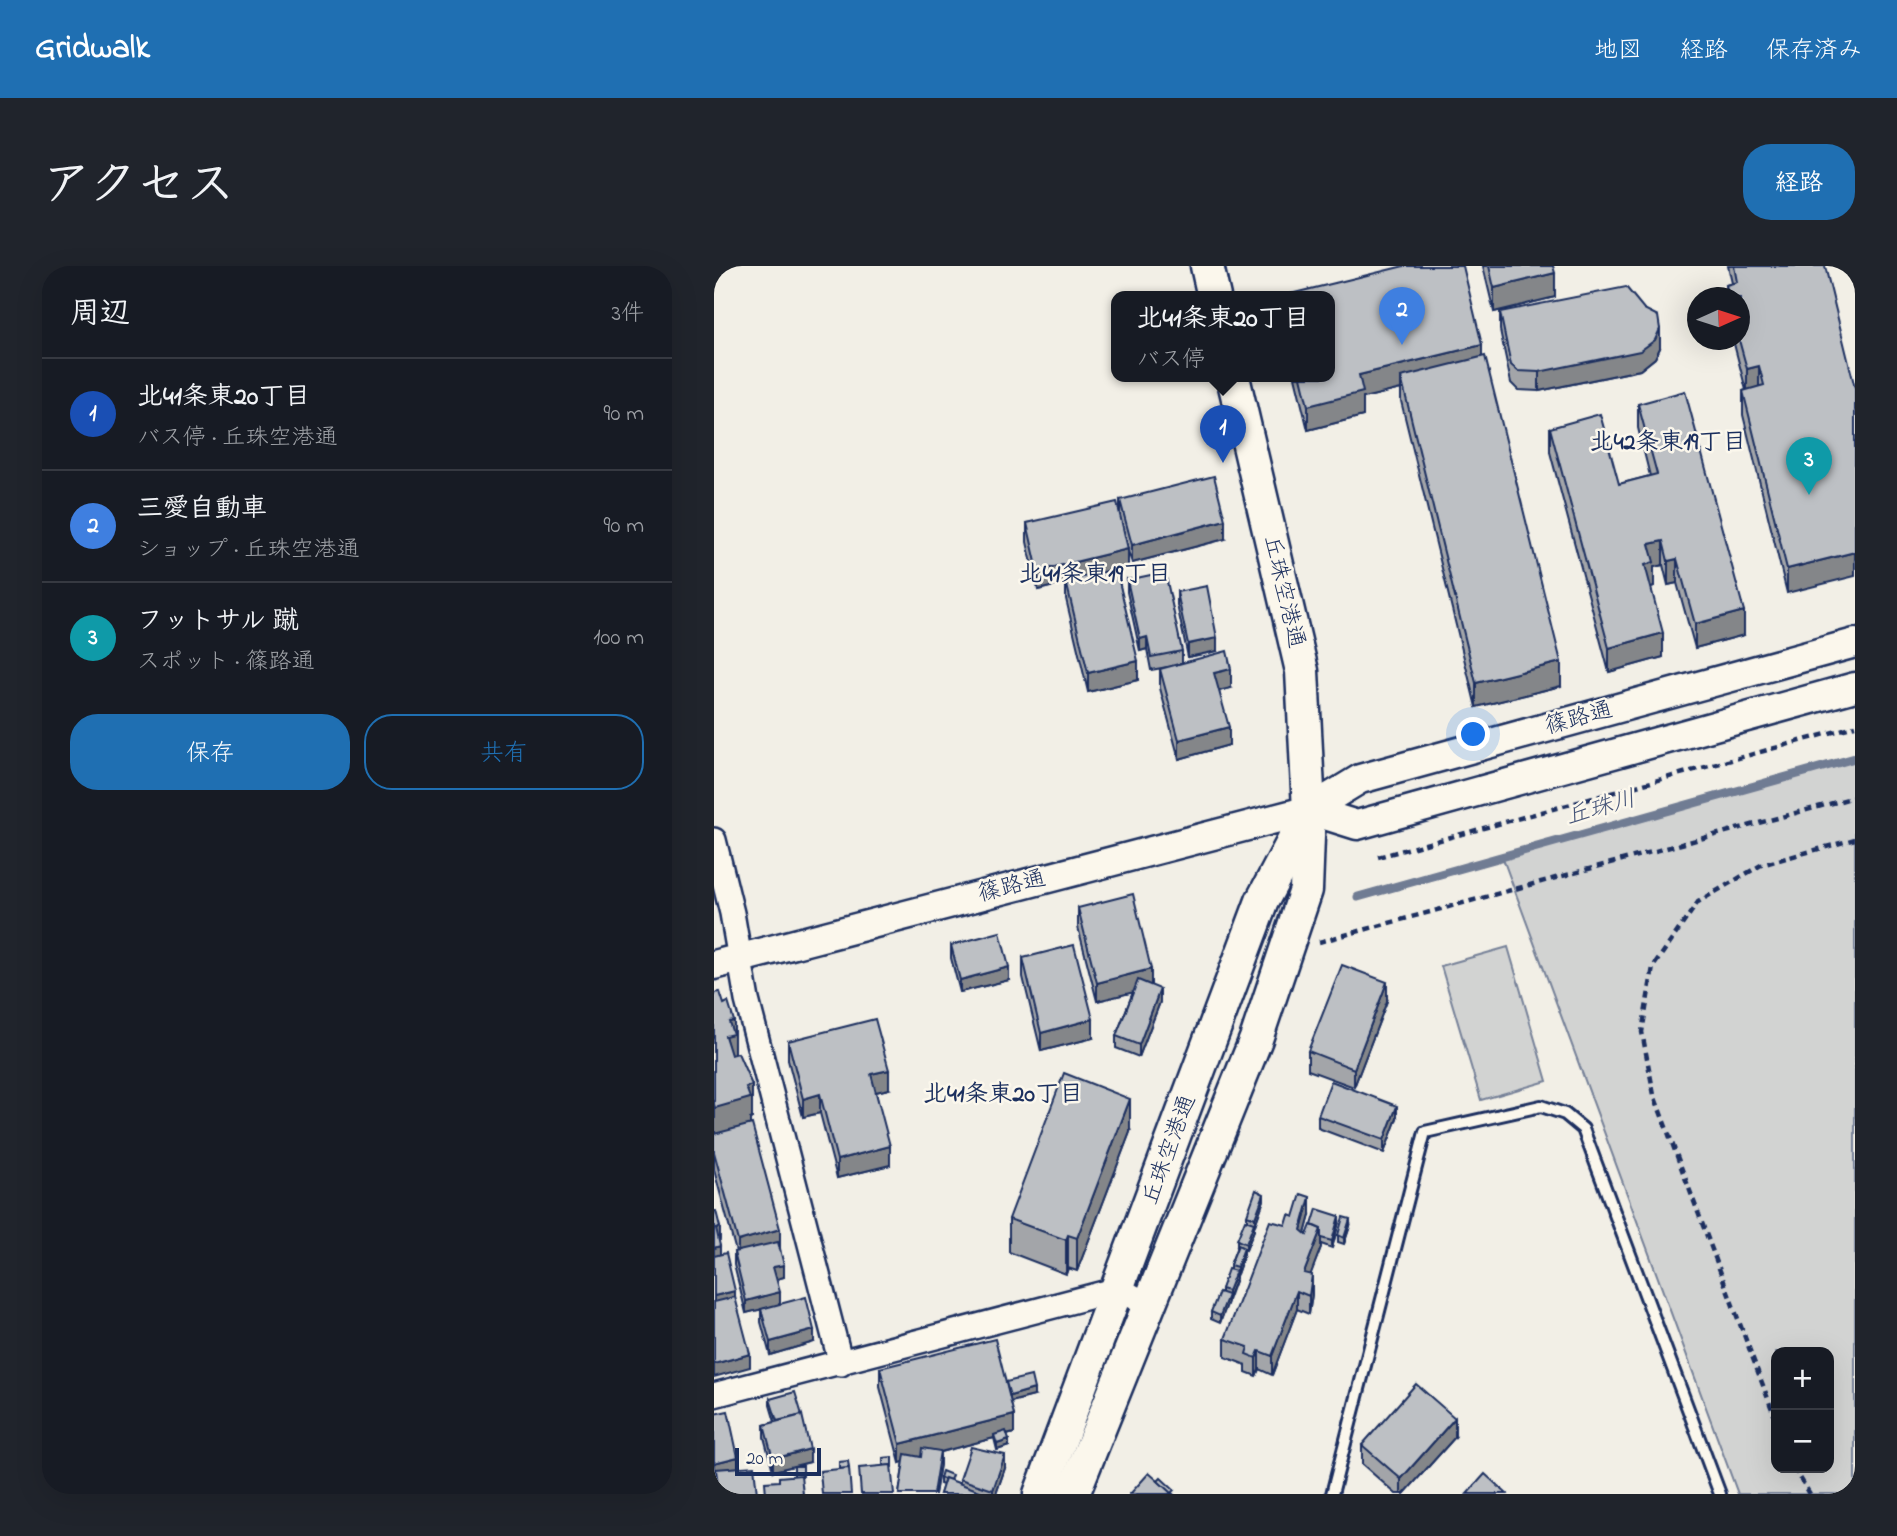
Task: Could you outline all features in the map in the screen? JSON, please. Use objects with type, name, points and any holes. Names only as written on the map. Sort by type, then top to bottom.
[{"type":"main road","points":[[1207,266],[1213,291]]},
{"type":"main road","name":"丘珠空港通","points":[[1073,1494],[1147,1304],[1256,1039],[1306,890],[1309,810],[1302,671],[1234,382]]},
{"type":"main road","name":"丘珠空港通","points":[[1040,1494],[1119,1289],[1262,901],[1309,810]]},
{"type":"street","name":"篠路通","points":[[727,961],[1309,810],[1360,779],[1855,643]]},
{"type":"street","name":"篠路通","points":[[1309,810],[1357,825],[1855,687]]},
{"type":"street","points":[[714,840],[727,961],[747,1000],[841,1364]]},
{"type":"street","points":[[714,1395],[841,1364],[1119,1289],[1147,1304]]},
{"type":"lane","points":[[1332,1494],[1424,1132],[1541,1106],[1565,1114],[1583,1129],[1720,1494]]},
{"type":"path","points":[[1378,857],[1855,726]]},
{"type":"path","points":[[1308,945],[1855,797]]},
{"type":"path","points":[[1772,1410],[1654,1095],[1642,1032],[1653,967],[1698,902],[1761,865],[1855,839]]},
{"type":"path","points":[[1797,1473],[1810,1494]]},
{"type":"shaded area","points":[[1855,758],[1855,1494],[1738,1494],[1502,856]]},
{"type":"shaded area","points":[[1508,947],[1547,1081],[1481,1100],[1441,966]]},
{"type":"building","points":[[1404,266],[1463,266],[1482,345],[1359,375],[1363,392],[1308,406],[1302,382],[1335,382],[1335,291],[1302,291]]},
{"type":"building","points":[[1489,266],[1553,266],[1555,273],[1494,288]]},
{"type":"building","points":[[1734,266],[1825,266],[1855,388],[1855,552],[1787,569],[1743,391],[1764,385],[1759,366],[1747,369],[1742,350],[1750,350],[1750,287],[1726,287],[1737,282]]},
{"type":"building","points":[[1626,287],[1644,309],[1658,316],[1660,329],[1655,340],[1640,351],[1539,372],[1518,371],[1511,365],[1500,312]]},
{"type":"building","points":[[1485,356],[1561,662],[1476,683],[1401,377]]},
{"type":"building","points":[[1685,391],[1744,611],[1695,624],[1677,559],[1668,561],[1663,541],[1649,544],[1654,562],[1645,565],[1663,633],[1609,648],[1550,428],[1600,414],[1619,484],[1657,474],[1638,404]]},
{"type":"building","points":[[1214,476],[1225,520],[1132,545],[1120,500]]},
{"type":"building","points":[[1117,502],[1128,549],[1038,571],[1027,523]]},
{"type":"building","points":[[1116,569],[1138,661],[1088,673],[1066,581]]},
{"type":"building","points":[[1165,572],[1182,651],[1151,657],[1147,637],[1140,639],[1127,580]]},
{"type":"building","points":[[1207,586],[1217,638],[1188,644],[1177,592]]},
{"type":"building","points":[[1227,651],[1231,669],[1214,673],[1229,727],[1179,740],[1160,669]]},
{"type":"building","points":[[1133,894],[1151,969],[1097,983],[1078,908]]},
{"type":"building","points":[[1000,932],[1009,967],[960,980],[951,945]]},
{"type":"building","points":[[1074,945],[1093,1019],[1041,1033],[1023,958]]},
{"type":"building","points":[[1342,965],[1387,982],[1354,1069],[1308,1051]]},
{"type":"building","points":[[1138,980],[1160,989],[1139,1045],[1116,1036]]},
{"type":"building","points":[[720,992],[724,1004],[728,1002],[734,1021],[729,1022],[733,1034],[725,1036],[731,1055],[738,1053],[752,1085],[746,1087],[750,1098],[715,1108],[714,993]]},
{"type":"building","points":[[875,1019],[889,1070],[871,1074],[890,1146],[837,1160],[820,1094],[803,1099],[788,1041]]},
{"type":"building","points":[[1064,1073],[1130,1099],[1077,1238],[1068,1235],[1066,1240],[1009,1219]]},
{"type":"building","points":[[1331,1081],[1397,1106],[1384,1140],[1318,1116]]},
{"type":"building","points":[[752,1124],[780,1229],[738,1241],[714,1152],[714,1134]]},
{"type":"building","points":[[1256,1190],[1264,1194],[1255,1218],[1247,1215]]},
{"type":"building","points":[[1301,1194],[1310,1197],[1301,1230],[1307,1235],[1311,1225],[1321,1229],[1304,1273],[1312,1275],[1309,1296],[1297,1291],[1272,1356],[1259,1351],[1256,1358],[1246,1354],[1248,1347],[1225,1339],[1270,1221],[1286,1225],[1289,1215],[1294,1217]]},
{"type":"building","points":[[1317,1209],[1339,1216],[1332,1241],[1321,1238],[1321,1229],[1312,1225]]},
{"type":"building","points":[[714,1211],[720,1227],[716,1228],[720,1246],[714,1248]]},
{"type":"building","points":[[1343,1217],[1350,1219],[1344,1238],[1338,1235]]},
{"type":"building","points":[[1245,1220],[1254,1223],[1246,1244],[1237,1240]]},
{"type":"building","points":[[778,1242],[784,1265],[773,1267],[780,1292],[746,1301],[734,1252]]},
{"type":"building","points":[[1238,1245],[1244,1248],[1237,1267],[1230,1265]]},
{"type":"building","points":[[726,1253],[735,1291],[714,1296],[714,1256]]},
{"type":"building","points":[[1228,1269],[1236,1271],[1228,1291],[1221,1289]]},
{"type":"building","points":[[1219,1292],[1228,1295],[1220,1316],[1211,1312]]},
{"type":"building","points":[[735,1297],[750,1354],[714,1364],[714,1302]]},
{"type":"building","points":[[806,1297],[814,1330],[770,1342],[761,1309]]},
{"type":"building","points":[[995,1339],[1014,1415],[900,1444],[880,1368]]},
{"type":"building","points":[[1031,1376],[1034,1389],[1010,1396],[1006,1382]]},
{"type":"building","points":[[1416,1384],[1455,1418],[1401,1479],[1362,1445]]},
{"type":"building","points":[[795,1392],[802,1415],[777,1421],[770,1399]]},
{"type":"building","points":[[728,1411],[738,1457],[714,1463],[714,1414]]},
{"type":"building","points":[[802,1415],[810,1449],[773,1459],[764,1425]]},
{"type":"building","points":[[1006,1431],[1009,1440],[997,1444],[994,1435]]},
{"type":"building","points":[[971,1447],[1005,1455],[993,1490],[960,1479]]},
{"type":"building","points":[[922,1448],[940,1451],[933,1494],[899,1494],[905,1454],[921,1457]]},
{"type":"building","points":[[892,1457],[892,1466],[883,1466],[883,1458]]},
{"type":"building","points":[[848,1461],[849,1468],[839,1469],[839,1462]]},
{"type":"building","points":[[891,1465],[894,1494],[861,1494],[859,1468]]},
{"type":"building","points":[[754,1466],[757,1494],[719,1494],[716,1469]]},
{"type":"building","points":[[794,1466],[803,1466],[803,1476],[794,1476]]},
{"type":"building","points":[[849,1468],[851,1494],[822,1494],[820,1471]]},
{"type":"building","points":[[942,1471],[952,1475],[950,1480],[940,1478]]},
{"type":"building","points":[[1149,1473],[1173,1494],[1130,1494]]},
{"type":"building","points":[[1485,1474],[1507,1494],[1467,1494]]},
{"type":"building","points":[[801,1475],[803,1494],[766,1494],[765,1482],[779,1481],[779,1477]]},
{"type":"building","points":[[945,1478],[988,1494],[940,1494]]},
{"type":"building","points":[[1161,1478],[1174,1490],[1171,1493],[1158,1481]]},
{"type":"waterway","name":"丘珠川","points":[[1358,897],[1855,758]]},
{"type":"place","name":"三愛自動車","points":[[1402,345]]},
{"type":"place","name":"北41条東20丁目","points":[[1223,463]]},
{"type":"place","name":"フットサル 蹴","points":[[1809,495]]},
{"type":"district","name":"北42条東19丁目","points":[[1668,443]]},
{"type":"district","name":"北41条東19丁目","points":[[1095,575]]},
{"type":"district","name":"北41条東20丁目","points":[[1003,1095]]}]
